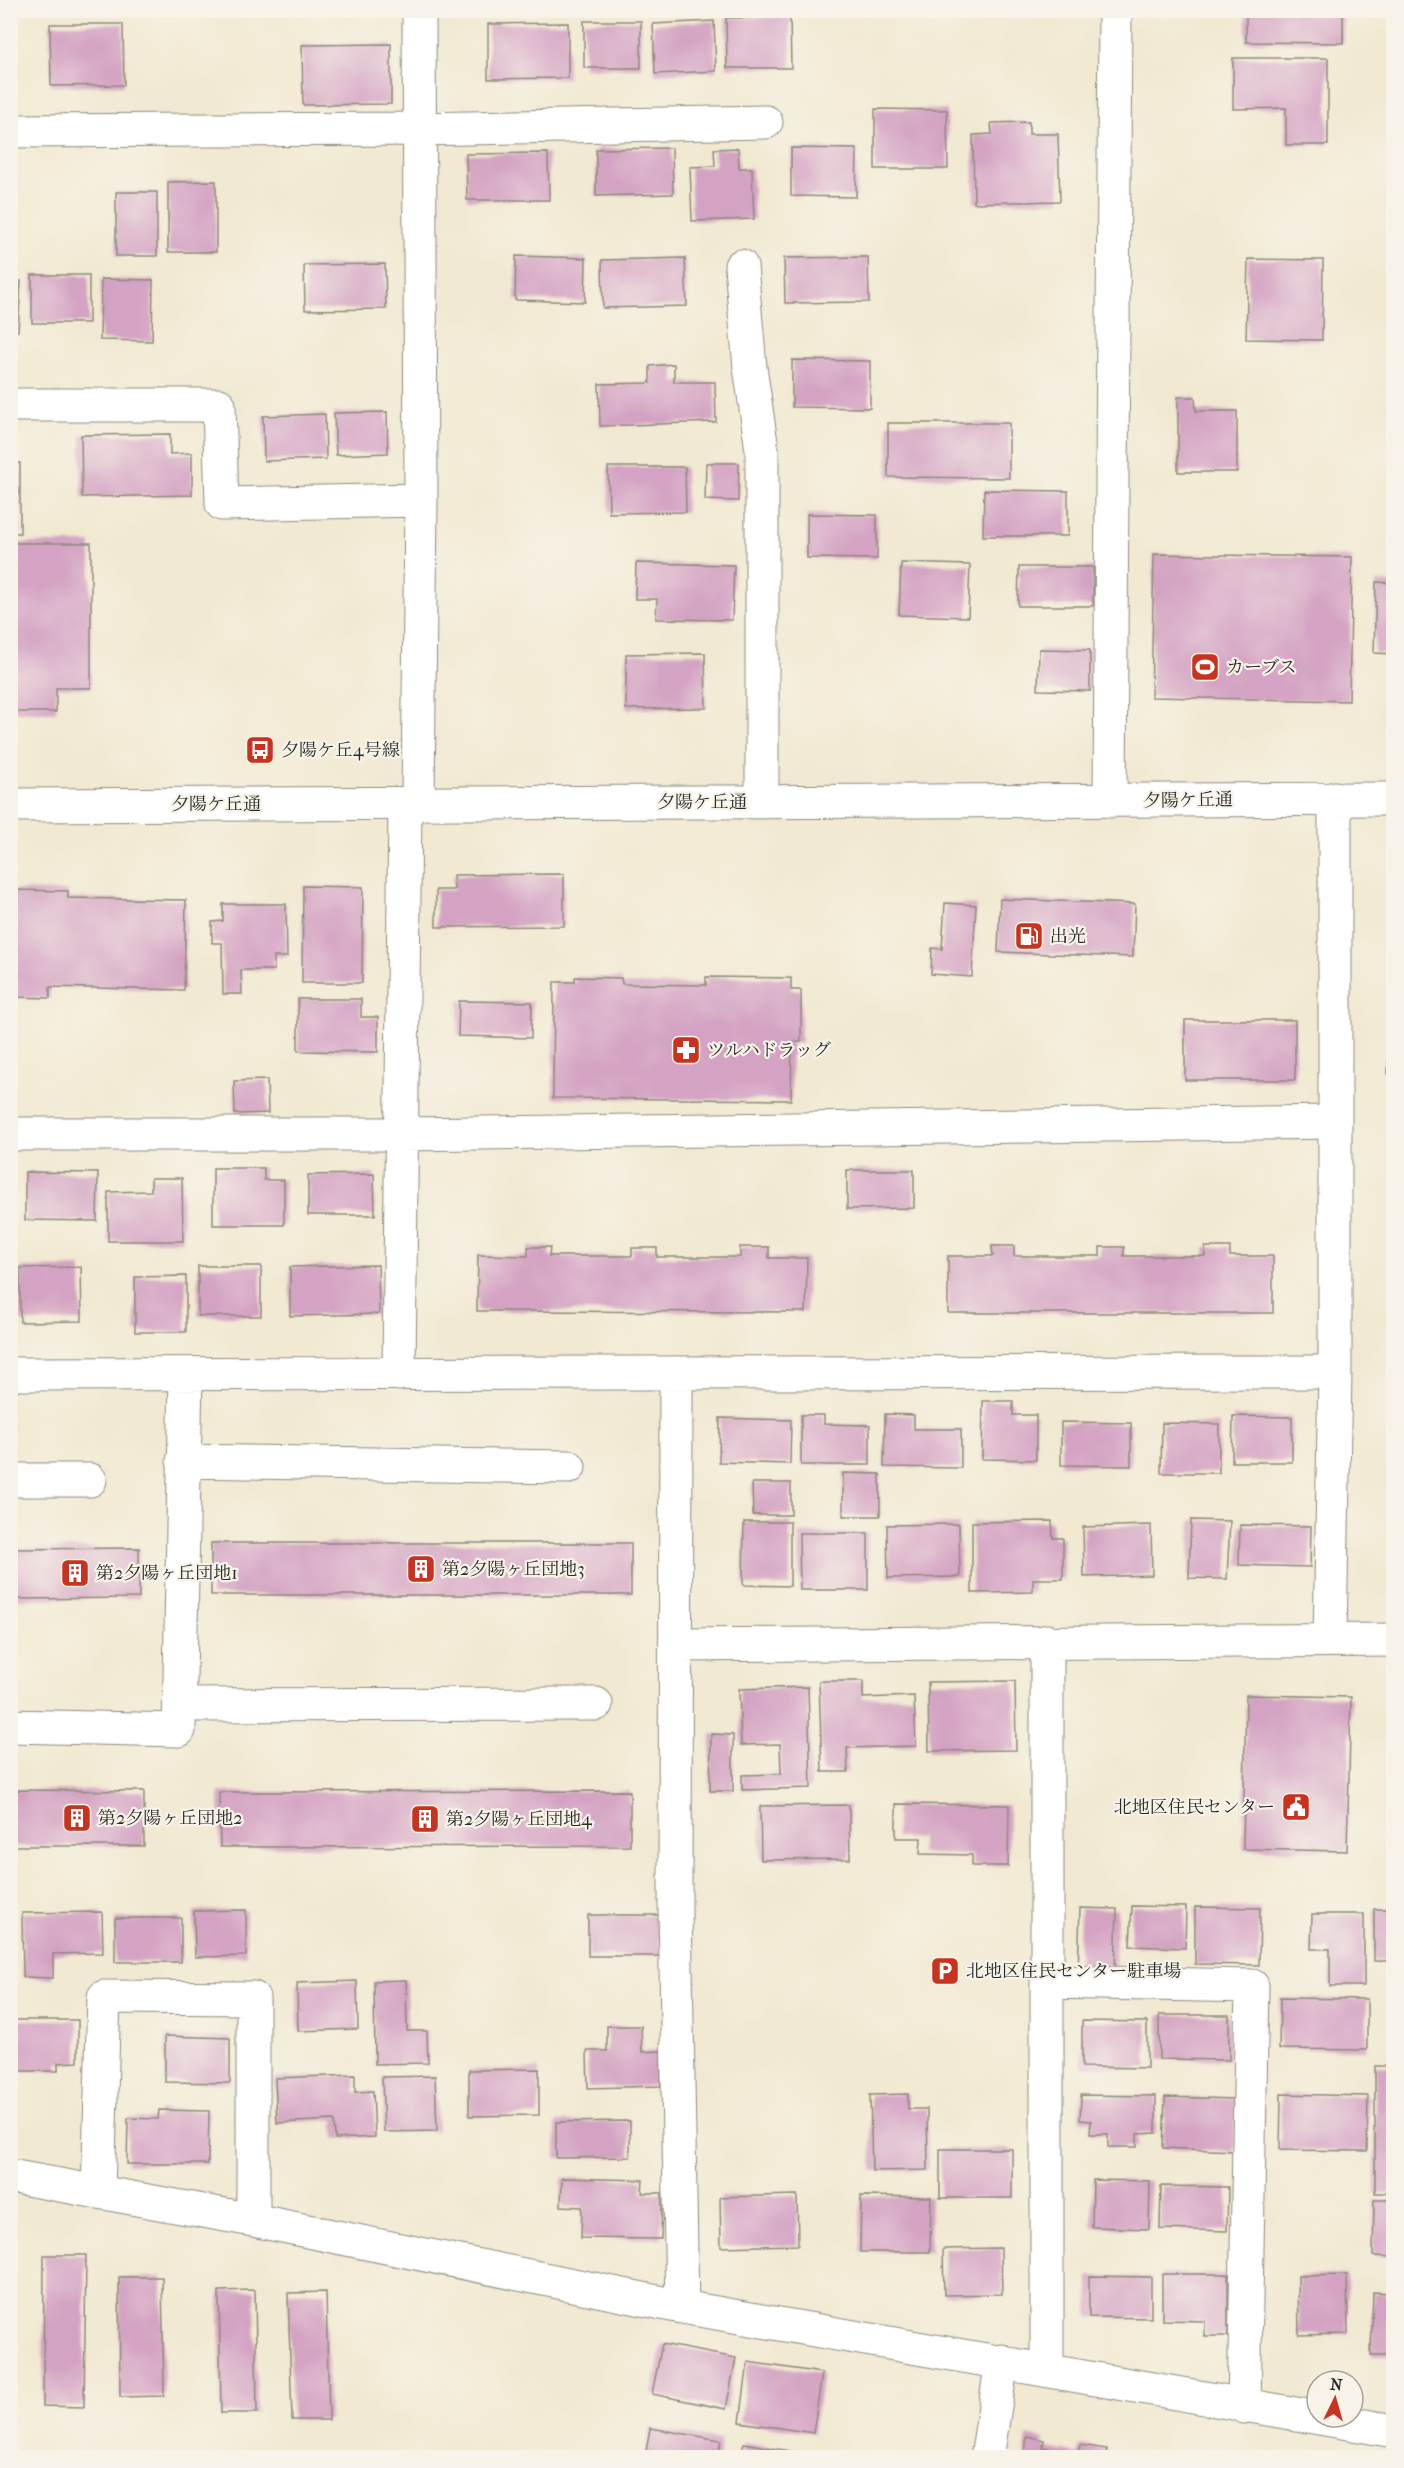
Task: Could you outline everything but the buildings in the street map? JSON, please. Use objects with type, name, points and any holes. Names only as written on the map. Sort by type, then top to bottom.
[{"type":"street","points":[[399,1374],[403,1134],[421,500],[419,10]]},
{"type":"street","points":[[1110,801],[1114,10]]},
{"type":"street","points":[[10,131],[420,129],[766,122]]},
{"type":"street","points":[[741,266],[750,367],[762,450],[762,802]]},
{"type":"street","points":[[10,405],[219,405],[222,504],[421,500]]},
{"type":"street","points":[[1330,1639],[1335,1372],[1335,798]]},
{"type":"street","name":"夕陽ケ丘通","points":[[10,805],[1394,799]]},
{"type":"street","points":[[10,1134],[403,1134],[1334,1122]]},
{"type":"street","points":[[10,1374],[1335,1372]]},
{"type":"street","points":[[179,1717],[186,1374]]},
{"type":"street","points":[[676,1374],[675,1910],[682,2307]]},
{"type":"street","points":[[183,1461],[569,1467]]},
{"type":"street","points":[[10,1480],[90,1480]]},
{"type":"street","points":[[676,1645],[1394,1640]]},
{"type":"street","points":[[1047,1641],[1049,1982],[1047,2370]]},
{"type":"street","points":[[10,1726],[179,1717],[596,1704]]},
{"type":"street","points":[[1049,1982],[1252,1986],[1244,2407]]},
{"type":"street","points":[[98,2192],[104,1998],[253,1998],[253,2220]]},
{"type":"street","points":[[10,2176],[253,2220],[682,2307],[1002,2361],[1244,2407],[1394,2431]]},
{"type":"street","points":[[987,2457],[1002,2361]]},
{"type":"place","name":"カーブス","points":[[1205,667]]},
{"type":"place","name":"夕陽ケ丘4号線","points":[[260,750]]},
{"type":"place","name":"出光","points":[[1029,936]]},
{"type":"place","name":"ツルハドラッグ","points":[[686,1050]]},
{"type":"place","name":"第2夕陽ヶ丘団地3","points":[[421,1569]]},
{"type":"place","name":"第2夕陽ヶ丘団地1","points":[[75,1573]]},
{"type":"place","name":"北地区住民センター","points":[[1296,1807]]},
{"type":"place","name":"第2夕陽ヶ丘団地2","points":[[77,1818]]},
{"type":"place","name":"第2夕陽ヶ丘団地4","points":[[425,1819]]},
{"type":"place","name":"北地区住民センター駐車場","points":[[945,1971]]}]
